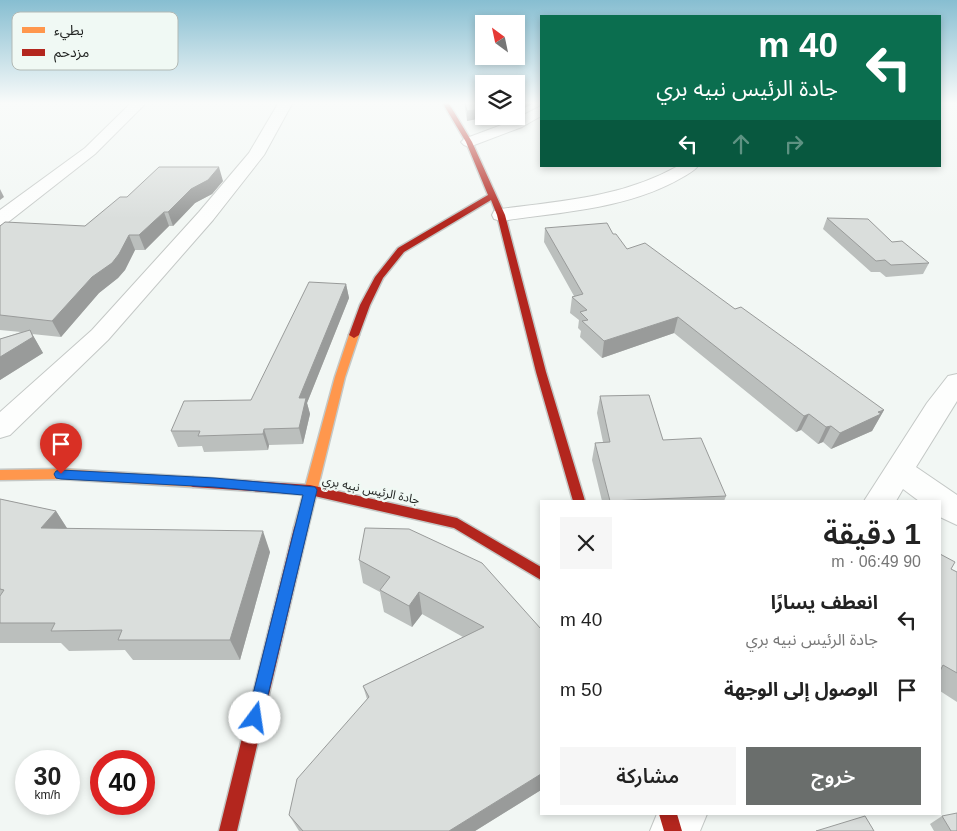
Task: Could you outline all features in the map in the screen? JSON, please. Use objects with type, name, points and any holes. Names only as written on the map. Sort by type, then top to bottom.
[{"type":"street","points":[[0,219],[90,152],[101,141]]},
{"type":"street","points":[[0,428],[100,336],[206,216],[256,155],[264,141]]},
{"type":"street","points":[[472,141],[469,142],[501,215],[541,372],[579,500]]},
{"type":"street","points":[[501,215],[570,205],[624,194],[654,185],[688,167]]},
{"type":"street","points":[[228,831],[310,490],[340,377],[366,305],[379,277],[401,250],[493,195]]},
{"type":"street","points":[[881,500],[937,410],[957,382]]},
{"type":"street","points":[[900,471],[940,500]]},
{"type":"street","name":"جادة الرئيس نبيه بري","points":[[0,475],[61,474],[214,482],[310,490],[457,523],[540,573]]},
{"type":"street","points":[[941,500],[957,512]]},
{"type":"street","points":[[668,815],[673,831]]},
{"type":"street","points":[[673,831],[683,815]]},
{"type":"building","points":[[159,167],[219,167],[208,180],[191,189],[168,212],[164,212],[139,235],[129,235],[112,263],[92,277],[52,321],[0,315],[0,226],[5,222],[85,226],[120,197],[127,197]]},
{"type":"building","points":[[827,218],[868,219],[892,242],[902,241],[929,263],[891,265],[885,260],[876,261]]},
{"type":"building","points":[[607,223],[613,234],[616,234],[627,249],[645,243],[735,309],[741,307],[884,410],[878,412],[881,414],[840,433],[831,426],[826,427],[809,414],[804,416],[678,317],[604,341],[582,321],[588,320],[580,312],[587,310],[572,297],[583,294],[545,228]]},
{"type":"building","points":[[309,282],[346,284],[299,398],[306,398],[299,428],[264,429],[263,434],[198,436],[200,431],[171,431],[184,401],[251,400]]},
{"type":"building","points":[[30,330],[33,337],[0,357],[0,339]]},
{"type":"building","points":[[649,395],[663,440],[701,438],[726,496],[610,500],[595,443],[610,442],[600,396]]},
{"type":"building","points":[[0,499],[56,511],[41,528],[263,531],[230,640],[118,640],[122,630],[51,631],[55,623],[0,623],[0,596],[4,590],[0,589]]},
{"type":"building","points":[[365,528],[409,529],[482,563],[540,628],[540,775],[449,831],[303,831],[289,815],[297,779],[369,697],[363,686],[484,627],[419,592],[409,606],[380,590],[390,577],[359,560]]},
{"type":"building","points":[[941,555],[955,562],[951,569],[957,572],[957,673],[943,665],[941,669]]},
{"type":"building","points":[[957,813],[957,831],[951,831],[942,816]]},
{"type":"building","points":[[865,816],[874,831],[816,831]]},
{"type":"traffic: slow","points":[[301,528],[340,377],[354,335]]},
{"type":"traffic: slow","points":[[0,475],[61,474],[193,482]]},
{"type":"traffic: jam","points":[[468,141],[501,215],[541,372],[579,500]]},
{"type":"traffic: jam","points":[[354,335],[365,305],[379,277],[401,250],[493,195]]},
{"type":"traffic: jam","points":[[193,482],[310,490],[457,523],[540,573]]},
{"type":"traffic: jam","points":[[228,831],[301,528]]},
{"type":"traffic: jam","points":[[668,815],[673,831]]},
{"type":"route","points":[[61,474],[214,482],[310,490],[255,718]]}]
